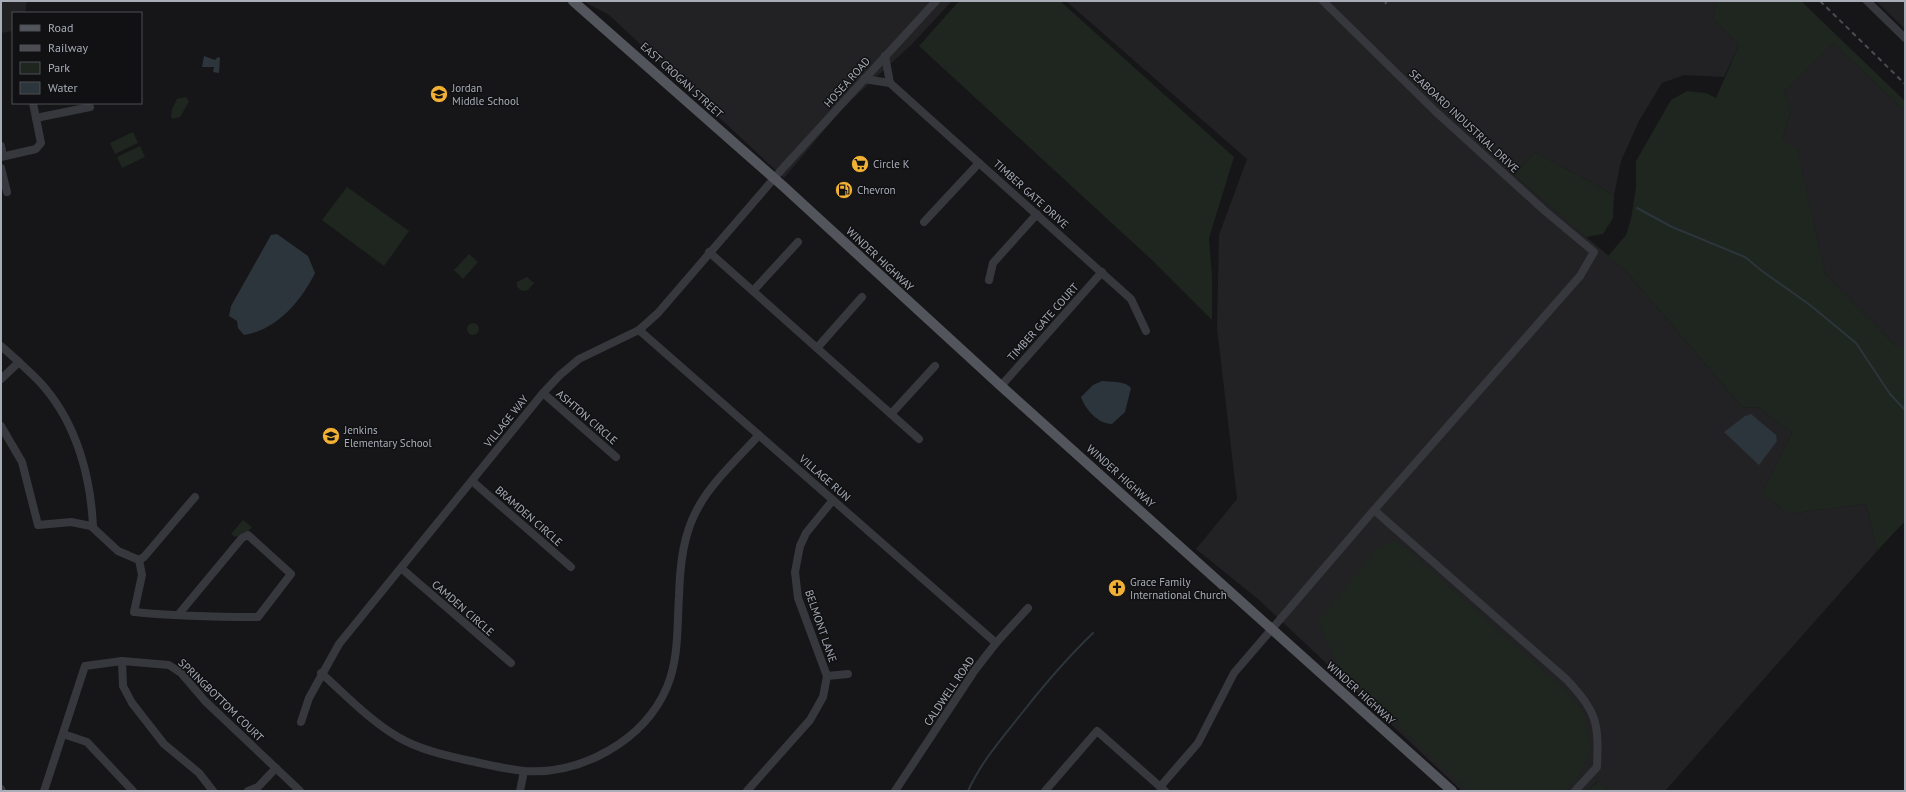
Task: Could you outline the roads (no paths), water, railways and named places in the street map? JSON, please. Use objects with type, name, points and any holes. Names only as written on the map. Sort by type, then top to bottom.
[{"type":"main road","name":"EAST CROGAN STREET","points":[[573,1],[774,178]]},
{"type":"main road","name":"WINDER HIGHWAY","points":[[774,178],[1001,386],[1452,791]]},
{"type":"street","name":"HOSEA ROAD","points":[[774,178],[936,1]]},
{"type":"street","name":"SEABOARD INDUSTRIAL DRIVE","points":[[1323,1],[1441,117],[1545,212],[1594,252],[1580,276],[1374,510]]},
{"type":"street","points":[[1867,1],[1905,38]]},
{"type":"street","points":[[864,79],[890,83],[885,56]]},
{"type":"street","name":"TIMBER GATE DRIVE","points":[[890,83],[1131,299],[1146,330]]},
{"type":"street","points":[[1,146],[2,156],[36,149],[41,143],[33,104]]},
{"type":"street","points":[[36,118],[90,107]]},
{"type":"street","points":[[924,222],[979,163]]},
{"type":"street","points":[[1,168],[7,192]]},
{"type":"street","name":"VILLAGE WAY","points":[[301,722],[309,698],[321,673],[339,644],[543,393],[560,375],[579,359],[639,330],[658,312],[774,178]]},
{"type":"street","points":[[989,280],[993,263],[1037,214]]},
{"type":"street","points":[[753,291],[798,242]]},
{"type":"street","points":[[709,252],[919,439]]},
{"type":"street","name":"TIMBER GATE COURT","points":[[1001,386],[1102,272]]},
{"type":"street","points":[[817,348],[862,297]]},
{"type":"street","name":"VILLAGE RUN","points":[[639,330],[996,643]]},
{"type":"street","points":[[1,346],[45,388],[64,416],[84,460],[92,506],[93,527]]},
{"type":"street","points":[[1,379],[19,362]]},
{"type":"street","points":[[891,414],[934,366]]},
{"type":"street","name":"ASHTON CIRCLE","points":[[543,393],[616,457]]},
{"type":"street","points":[[1,426],[22,462],[38,525],[71,522],[93,527],[118,551],[139,560]]},
{"type":"street","points":[[321,673],[361,709],[398,737],[439,754],[524,771],[552,770],[571,766],[596,757],[618,745],[637,729],[652,713],[666,689],[675,664],[681,556],[689,527],[699,505],[710,490],[759,435]]},
{"type":"street","name":"BRAMDEN CIRCLE","points":[[472,481],[571,568]]},
{"type":"street","points":[[139,560],[144,557],[195,497]]},
{"type":"street","name":"BELMONT LANE","points":[[747,791],[810,720],[823,697],[827,676],[798,598],[795,572],[800,546],[806,534],[833,500]]},
{"type":"street","points":[[1045,791],[1097,731],[1163,789],[1198,743],[1234,673],[1271,628],[1374,510],[1566,679],[1584,699],[1595,718],[1597,730],[1597,767],[1574,791]]},
{"type":"street","points":[[139,560],[142,575],[134,612],[178,615],[258,617],[291,574],[248,535],[242,538],[178,615]]},
{"type":"street","name":"CAMDEN CIRCLE","points":[[401,568],[511,663]]},
{"type":"street","name":"CALDWELL ROAD","points":[[895,791],[975,670],[996,643],[1028,608]]},
{"type":"street","points":[[122,661],[123,686],[132,703],[164,744],[198,773],[213,791]]},
{"type":"street","name":"SPRINGBOTTOM COURT","points":[[44,791],[85,666],[122,661],[169,665],[181,673],[205,701],[300,791]]},
{"type":"street","points":[[827,676],[848,674]]},
{"type":"street","points":[[63,734],[87,742],[134,791]]},
{"type":"street","points":[[248,791],[258,787],[276,768]]},
{"type":"street","points":[[520,791],[524,771]]},
{"type":"water","points":[[204,56],[215,60],[218,57],[220,58],[219,73],[213,72],[214,67],[202,67]]},
{"type":"water","points":[[277,234],[308,256],[315,273],[303,294],[287,313],[267,327],[244,335],[238,328],[237,321],[229,316],[231,306],[271,235]]},
{"type":"water","points":[[1102,381],[1122,383],[1131,388],[1125,412],[1112,424],[1097,419],[1089,411],[1081,397],[1093,385]]},
{"type":"water","points":[[1751,414],[1776,435],[1777,441],[1759,465],[1724,432],[1745,416]]},
{"type":"waterway","points":[[1637,208],[1672,227],[1745,257],[1810,305],[1856,343],[1890,394],[1905,410]]},
{"type":"waterway","points":[[968,791],[973,780],[992,750],[1056,672],[1093,633]]},
{"type":"railway","points":[[1820,1],[1905,84]]},
{"type":"place","name":"Jordan Middle School","points":[[439,94]]},
{"type":"place","name":"Circle K","points":[[860,164]]},
{"type":"place","name":"Chevron","points":[[844,190]]},
{"type":"place","name":"Jenkins Elementary School","points":[[331,436]]},
{"type":"place","name":"Grace Family International Church","points":[[1117,588]]}]
